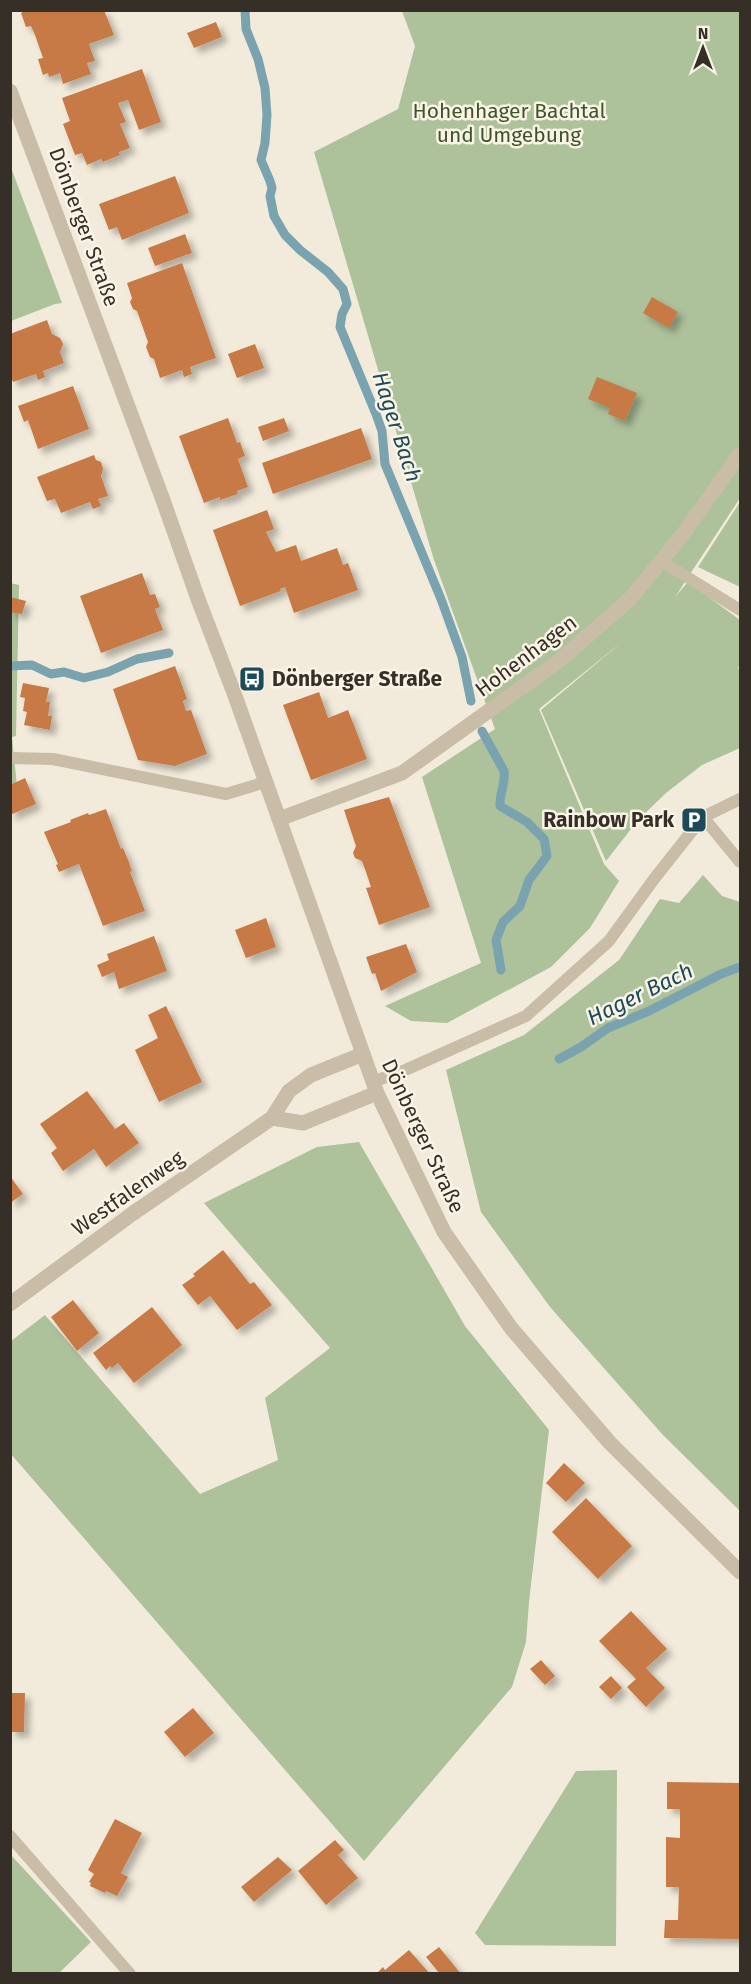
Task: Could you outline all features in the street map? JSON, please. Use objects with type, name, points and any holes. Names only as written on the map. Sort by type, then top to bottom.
[{"type":"street","name":"Dönberger Straße","points":[[10,91],[266,782],[375,1088],[444,1232],[511,1328],[610,1443],[741,1572]]},
{"type":"street","name":"Hohenhagen","points":[[279,819],[402,773],[560,660],[631,598],[683,534],[741,454]]},
{"type":"street","name":"Westfalenweg","points":[[10,1304],[132,1214],[272,1118],[289,1091],[311,1076],[363,1054]]},
{"type":"street","points":[[272,1118],[303,1123],[375,1088]]},
{"type":"lane","points":[[662,561],[741,610]]},
{"type":"lane","points":[[10,758],[53,759],[226,794],[266,782]]},
{"type":"lane","points":[[375,1088],[403,1071],[526,1016],[609,941],[703,817],[741,799]]},
{"type":"lane","points":[[703,817],[741,862]]},
{"type":"lane","points":[[10,1836],[130,1974]]},
{"type":"green space","name":"Hohenhager Bachtal und Umgebung","points":[[402,11],[740,11],[740,498],[675,597],[688,582],[740,620],[738,668],[740,670],[740,748],[702,765],[666,793],[638,820],[606,861],[541,710],[623,641],[539,709],[604,864],[619,881],[590,928],[551,967],[447,1023],[411,1021],[385,1006],[481,963],[422,777],[495,729],[434,560],[314,152],[398,109],[415,46]]},
{"type":"green space","points":[[10,165],[62,303],[11,321]]},
{"type":"green space","points":[[740,502],[740,587],[698,567]]},
{"type":"green space","points":[[10,583],[19,585],[16,736],[12,737],[19,805],[10,806]]},
{"type":"green space","points":[[703,875],[722,896],[740,902],[740,1511],[662,1434],[550,1307],[481,1212],[446,1070],[524,1035],[619,960],[660,899],[679,903]]},
{"type":"green space","points":[[359,1142],[465,1326],[549,1430],[526,1642],[512,1687],[364,1861],[10,1453],[11,1341],[45,1315],[200,1494],[278,1460],[265,1398],[330,1348],[204,1203],[317,1147]]},
{"type":"green space","points":[[617,1770],[616,1946],[485,1945],[475,1933],[576,1771]]},
{"type":"green space","points":[[10,1854],[91,1942],[59,1973],[11,1973]]},
{"type":"building","points":[[26,10],[104,10],[114,35],[89,44],[95,61],[87,63],[91,74],[63,84],[60,73],[49,77],[48,73],[43,75],[38,59],[43,58],[35,35],[31,26],[26,27],[21,13]]},
{"type":"building","points":[[216,22],[222,37],[194,48],[187,33]]},
{"type":"building","points":[[142,69],[161,122],[139,130],[128,100],[118,103],[126,122],[120,124],[130,148],[103,162],[101,159],[87,165],[82,153],[75,155],[63,124],[70,121],[62,98]]},
{"type":"building","points":[[175,176],[189,213],[122,240],[117,227],[109,230],[99,204]]},
{"type":"building","points":[[185,234],[192,253],[155,266],[148,248]]},
{"type":"building","points":[[182,263],[216,358],[190,367],[192,374],[184,377],[182,370],[160,378],[154,359],[150,357],[146,347],[148,342],[137,311],[133,309],[130,302],[132,298],[127,283]]},
{"type":"building","points":[[652,297],[678,312],[669,328],[643,313]]},
{"type":"building","points":[[47,320],[52,334],[60,338],[63,344],[60,352],[64,363],[43,371],[45,377],[38,380],[36,374],[13,382],[10,375],[10,334]]},
{"type":"building","points":[[255,344],[264,368],[237,378],[228,354]]},
{"type":"building","points":[[597,377],[637,393],[625,421],[608,414],[610,408],[588,399]]},
{"type":"building","points":[[73,386],[89,429],[38,449],[28,420],[24,422],[18,406]]},
{"type":"building","points":[[228,418],[237,443],[240,442],[245,456],[238,459],[248,487],[237,491],[238,494],[204,503],[179,436]]},
{"type":"building","points":[[284,418],[289,431],[263,441],[258,427]]},
{"type":"building","points":[[361,428],[372,459],[273,494],[262,463]]},
{"type":"building","points":[[94,455],[96,460],[101,462],[103,469],[101,476],[108,496],[98,499],[101,506],[93,509],[90,502],[61,513],[55,499],[47,501],[37,477]]},
{"type":"building","points":[[267,510],[274,529],[266,532],[276,552],[296,545],[301,561],[337,548],[343,565],[348,563],[358,590],[294,613],[285,587],[280,589],[281,591],[240,606],[213,530]]},
{"type":"building","points":[[142,573],[150,595],[155,594],[160,607],[155,609],[163,630],[101,653],[80,596]]},
{"type":"building","points":[[10,597],[26,601],[22,614],[10,612]]},
{"type":"building","points":[[175,666],[187,699],[183,701],[186,711],[191,710],[207,754],[175,766],[138,760],[113,689]]},
{"type":"building","points":[[23,683],[49,688],[46,702],[50,702],[48,716],[52,716],[50,730],[24,725],[27,712],[23,711],[25,698],[20,697]]},
{"type":"building","points":[[319,692],[328,718],[348,710],[367,759],[311,780],[283,705]]},
{"type":"building","points":[[25,778],[36,804],[10,815],[10,785]]},
{"type":"building","points":[[389,797],[430,907],[379,925],[366,888],[371,887],[366,872],[362,861],[355,858],[353,853],[356,846],[344,810]]},
{"type":"building","points":[[106,809],[121,849],[123,848],[128,860],[132,871],[130,872],[145,911],[103,926],[79,864],[59,872],[56,865],[58,864],[44,832],[88,813],[89,815]]},
{"type":"building","points":[[266,918],[276,947],[246,958],[235,930]]},
{"type":"building","points":[[154,936],[167,971],[119,989],[114,972],[102,977],[97,965],[109,960],[107,954]]},
{"type":"building","points":[[406,944],[417,972],[381,991],[366,957]]},
{"type":"building","points":[[166,1006],[202,1082],[159,1102],[135,1050],[158,1038],[148,1015]]},
{"type":"building","points":[[87,1091],[115,1129],[124,1123],[139,1143],[106,1167],[94,1149],[63,1171],[51,1153],[57,1148],[40,1124]]},
{"type":"building","points":[[10,1176],[23,1194],[10,1203]]},
{"type":"building","points":[[223,1250],[250,1284],[254,1282],[272,1305],[237,1330],[210,1296],[198,1305],[182,1285]]},
{"type":"building","points":[[73,1300],[99,1333],[77,1351],[51,1317]]},
{"type":"building","points":[[152,1307],[182,1345],[134,1383],[118,1363],[106,1370],[93,1353]]},
{"type":"building","points":[[564,1463],[585,1483],[566,1502],[546,1483]]},
{"type":"building","points":[[586,1498],[632,1546],[598,1579],[552,1532]]},
{"type":"building","points":[[631,1611],[667,1649],[646,1668],[665,1688],[646,1707],[627,1687],[636,1679],[599,1641]]},
{"type":"building","points":[[541,1660],[555,1676],[545,1685],[530,1669]]},
{"type":"building","points":[[611,1676],[622,1688],[611,1699],[599,1687]]},
{"type":"building","points":[[10,1693],[25,1693],[24,1732],[10,1732]]},
{"type":"building","points":[[193,1708],[214,1733],[185,1757],[164,1732]]},
{"type":"building","points":[[667,1782],[740,1783],[740,1939],[664,1938],[665,1920],[678,1920],[679,1887],[666,1887],[666,1837],[680,1838],[680,1809],[667,1809]]},
{"type":"building","points":[[115,1819],[142,1833],[121,1873],[128,1877],[117,1896],[90,1886],[89,1882],[94,1874],[88,1870]]},
{"type":"building","points":[[335,1840],[344,1850],[338,1855],[358,1878],[326,1905],[298,1871]]},
{"type":"building","points":[[278,1857],[292,1870],[254,1902],[241,1887]]},
{"type":"building","points":[[439,1947],[461,1974],[440,1974],[426,1957]]},
{"type":"building","points":[[409,1950],[430,1974],[376,1974],[383,1967],[385,1970]]},
{"type":"waterway","name":"Hager Bach","points":[[245,10],[246,29],[258,59],[265,88],[267,115],[261,160],[272,188],[270,196],[274,216],[285,235],[328,272],[343,289],[347,304],[342,314],[340,327],[382,431],[385,464],[441,599],[462,657],[471,701]]},
{"type":"waterway","points":[[10,666],[32,665],[51,674],[64,672],[84,678],[108,672],[137,659],[169,653]]},
{"type":"waterway","name":"Hager Bach","points":[[482,731],[504,771],[500,806],[527,822],[544,839],[547,856],[529,880],[520,906],[503,922],[496,940],[501,970]]},
{"type":"waterway","name":"Hager Bach","points":[[559,1059],[608,1028],[740,967]]},
{"type":"place","name":"Dönberger Straße","points":[[252,679]]},
{"type":"place","name":"Rainbow Park","points":[[694,820]]}]
